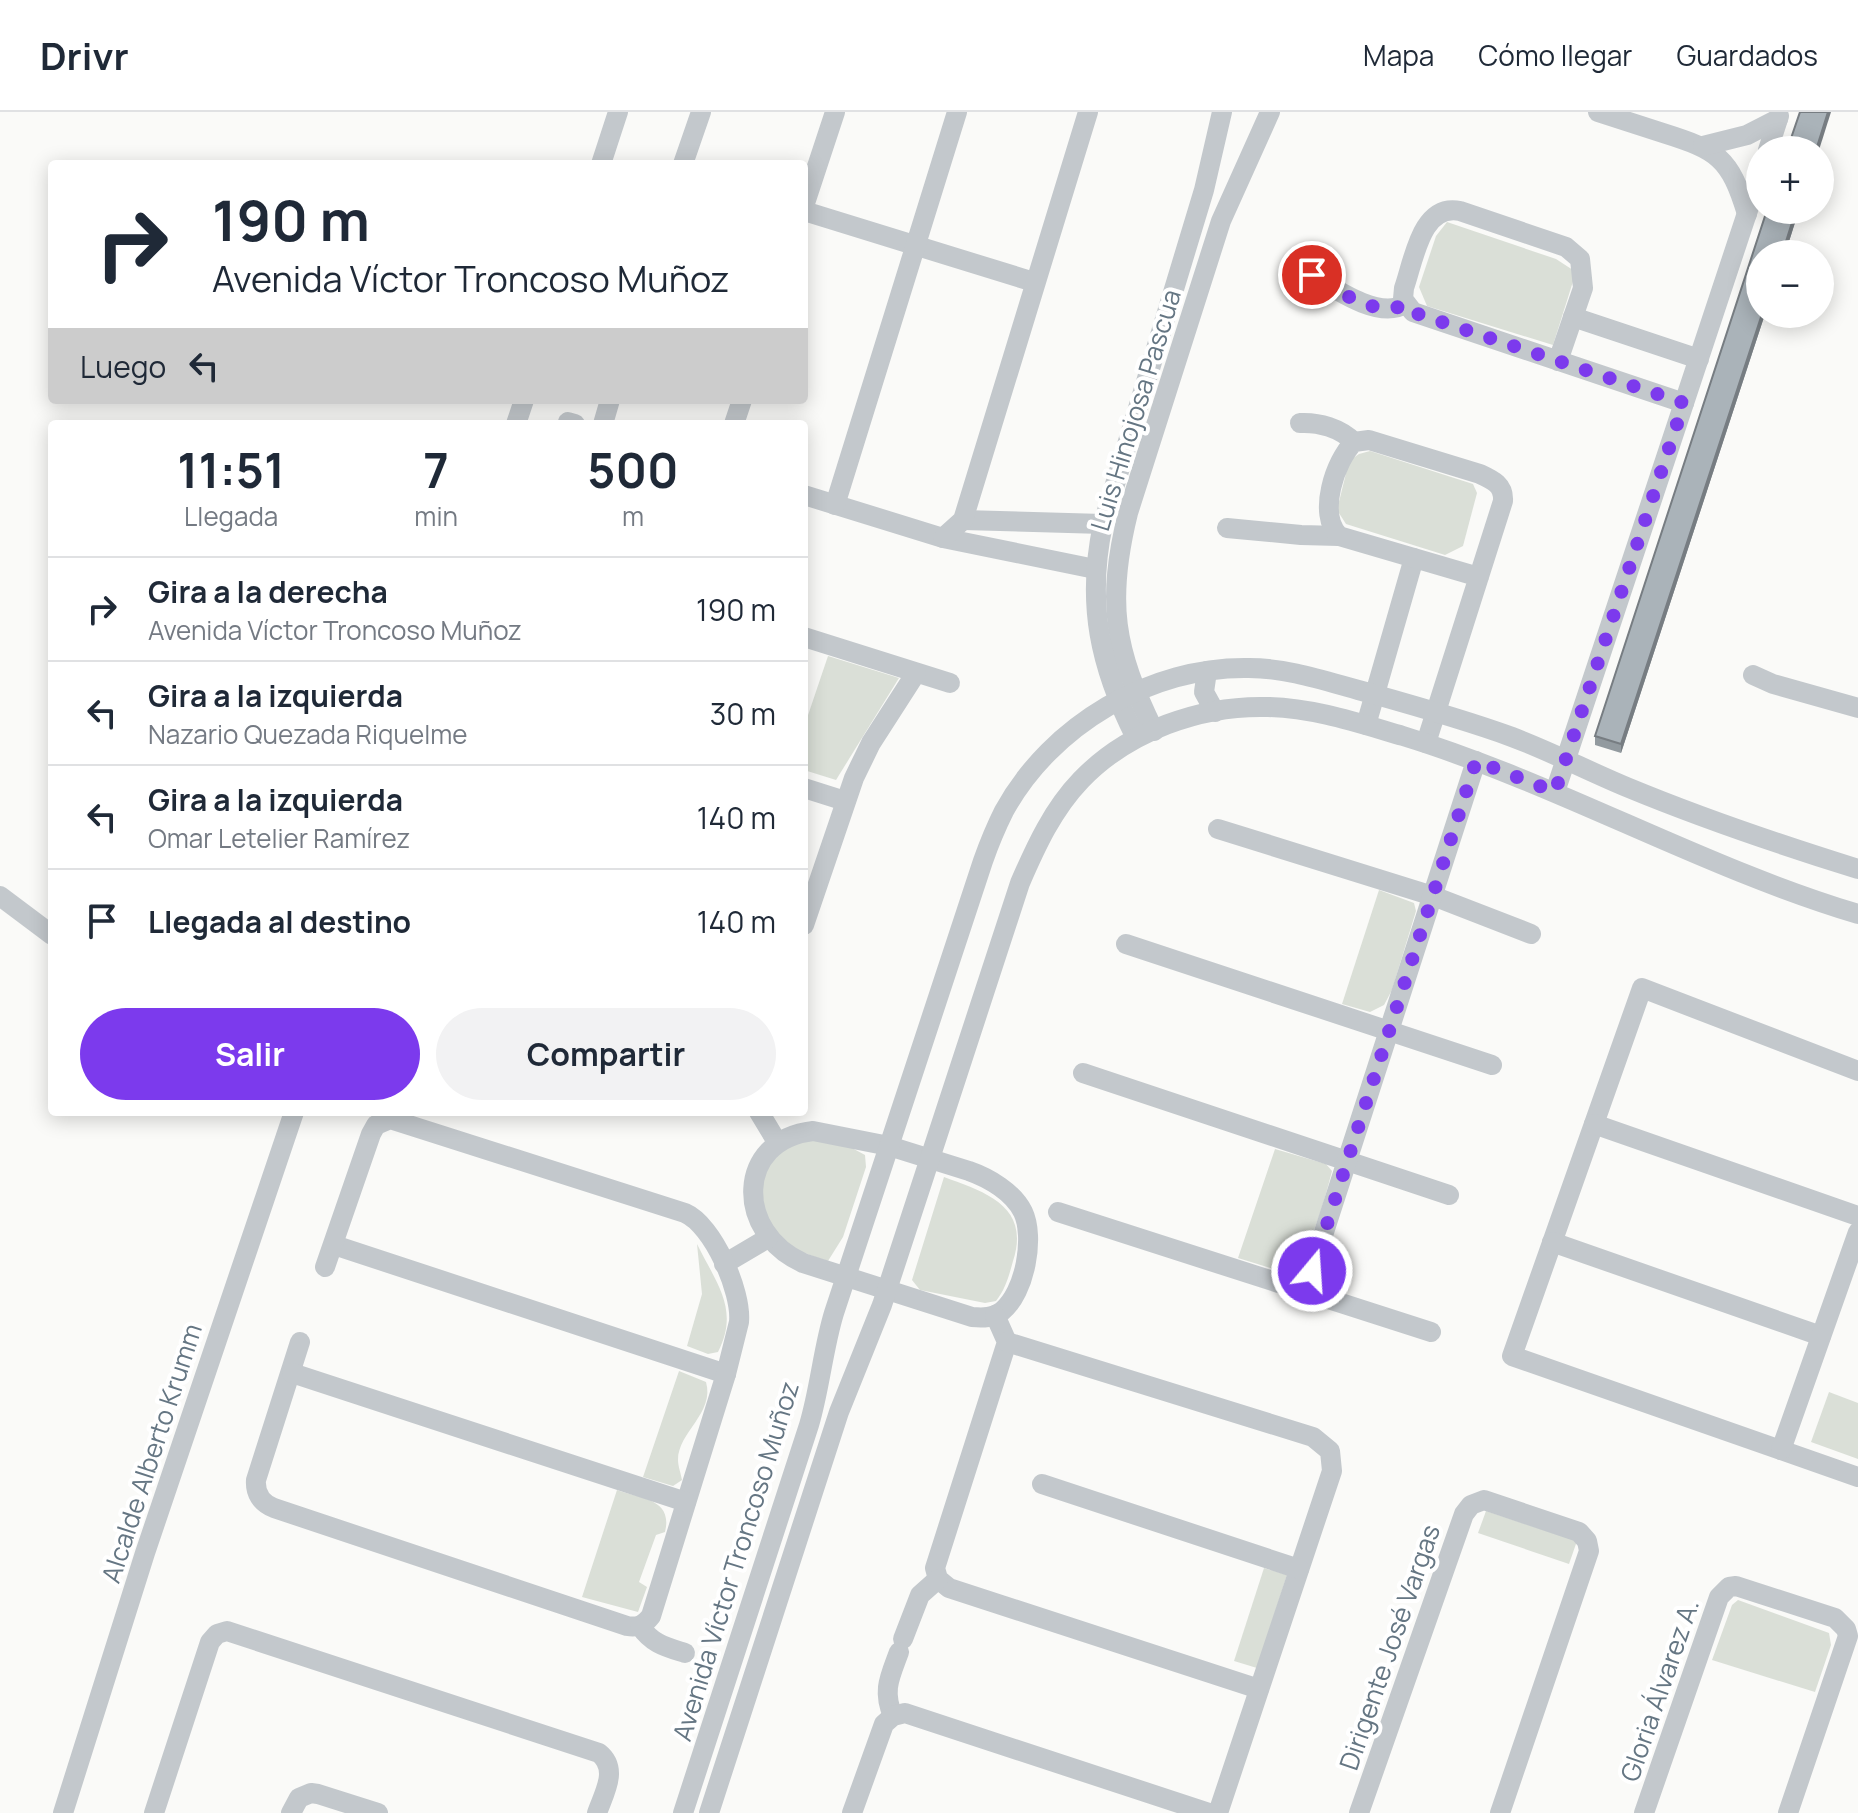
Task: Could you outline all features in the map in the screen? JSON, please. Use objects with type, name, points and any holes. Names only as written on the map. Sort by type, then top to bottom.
[{"type":"street","points":[[602,160],[618,112]]},
{"type":"street","points":[[684,160],[701,112]]},
{"type":"street","points":[[808,196],[835,112]]},
{"type":"street","points":[[835,505],[957,112]]},
{"type":"street","points":[[943,538],[963,520],[1088,112]]},
{"type":"street","name":"Luis Hinojosa Pascua","points":[[1145,734],[1098,632],[1095,569],[1103,524],[1204,190],[1222,112]]},
{"type":"street","name":"Luis Hinojosa Pascua","points":[[1126,696],[1116,606],[1116,573],[1122,538],[1221,221],[1270,112]]},
{"type":"street","points":[[1598,112],[1703,146],[1726,165],[1746,211]]},
{"type":"street","points":[[1703,146],[1747,135],[1779,115]]},
{"type":"street","points":[[1772,136],[1779,115]]},
{"type":"street","points":[[1558,361],[1583,288],[1580,259],[1566,247],[1451,209],[1436,214],[1426,224],[1404,288],[1405,304],[1418,314],[1558,361],[1684,403]]},
{"type":"street","points":[[808,210],[1034,282]]},
{"type":"street","points":[[1555,792],[1746,217]]},
{"type":"street","points":[[1312,275],[1350,297],[1383,309],[1395,309],[1405,304]]},
{"type":"street","points":[[1573,317],[1699,359]]},
{"type":"street","points":[[1300,423],[1318,423],[1348,436],[1354,442]]},
{"type":"street","points":[[1339,536],[1328,519],[1329,501],[1340,463],[1354,442],[1369,440],[1480,474],[1500,486],[1503,501],[1426,743]]},
{"type":"street","points":[[808,496],[943,538],[1095,569]]},
{"type":"street","points":[[963,520],[1103,524]]},
{"type":"street","points":[[1227,528],[1339,536],[1479,577]]},
{"type":"street","points":[[1366,725],[1414,558]]},
{"type":"street","points":[[808,638],[950,683]]},
{"type":"street","name":"Avenida Víctor Troncoso Muñoz","points":[[683,1813],[809,1425],[825,1343],[983,861],[1004,810],[1031,772],[1068,734],[1126,696],[1173,678],[1207,671],[1269,669],[1313,677],[1374,694],[1514,738],[1692,813],[1858,869]]},
{"type":"street","points":[[1207,671],[1204,692],[1215,712]]},
{"type":"street","points":[[808,913],[845,801],[871,743],[916,673]]},
{"type":"street","points":[[1753,675],[1773,684],[1858,708]]},
{"type":"street","name":"Avenida Víctor Troncoso Muñoz","points":[[709,1813],[839,1412],[887,1290],[1030,859],[1052,818],[1081,780],[1103,761],[1145,734],[1215,712],[1251,707],[1292,708],[1366,725],[1476,761],[1555,792],[1713,862],[1858,914]]},
{"type":"street","points":[[1305,1291],[1476,761]]},
{"type":"street","points":[[808,789],[845,801]]},
{"type":"street","points":[[1218,829],[1433,896],[1531,934]]},
{"type":"street","points":[[0,896],[48,932]]},
{"type":"street","points":[[1126,944],[1492,1065]]},
{"type":"street","points":[[1858,1071],[1642,988],[1512,1356],[1858,1477]]},
{"type":"street","points":[[1083,1073],[1449,1195]]},
{"type":"street","name":"Alcalde Alberto Krumm","points":[[63,1813],[145,1553],[291,1116]]},
{"type":"street","points":[[761,1116],[777,1142]]},
{"type":"street","points":[[300,1342],[256,1480],[259,1497],[268,1506],[627,1626],[640,1626],[651,1616],[726,1374],[740,1313],[737,1296],[724,1264],[703,1226],[692,1217],[395,1119],[385,1120],[373,1129],[325,1267]]},
{"type":"street","points":[[1594,1124],[1858,1216]]},
{"type":"street","points":[[813,1131],[889,1146],[982,1175],[1004,1190],[1023,1213],[1029,1236],[1028,1254],[1011,1302],[995,1315],[972,1317],[847,1277],[789,1257],[768,1238],[754,1213],[753,1195],[758,1169],[777,1142],[790,1134],[813,1131]]},
{"type":"street","points":[[1058,1212],[1431,1332]]},
{"type":"street","points":[[1781,1450],[1858,1232]]},
{"type":"street","points":[[724,1264],[768,1238]]},
{"type":"street","points":[[1552,1242],[1821,1336]]},
{"type":"street","points":[[334,1245],[726,1374]]},
{"type":"street","points":[[995,1315],[1007,1342],[935,1568],[938,1579],[949,1588],[1259,1689]]},
{"type":"street","points":[[1007,1342],[1320,1440],[1330,1451],[1332,1471],[1218,1813]]},
{"type":"street","points":[[292,1373],[686,1502]]},
{"type":"street","points":[[1042,1484],[1299,1569]]},
{"type":"street","name":"Dirigente José Vargas","points":[[1359,1813],[1464,1514],[1475,1502],[1490,1500],[1572,1529],[1584,1537],[1589,1551],[1500,1813]]},
{"type":"street","points":[[893,1716],[887,1687],[920,1595],[938,1579]]},
{"type":"street","name":"Gloria Álvarez A.","points":[[1644,1813],[1719,1597],[1729,1587],[1743,1587],[1842,1622],[1846,1629],[1847,1644],[1788,1813]]},
{"type":"street","points":[[640,1626],[655,1643],[685,1653]]},
{"type":"street","points":[[154,1813],[210,1642],[217,1634],[227,1631],[599,1753],[607,1761],[610,1776],[597,1813]]},
{"type":"street","points":[[852,1813],[881,1730],[893,1716],[913,1714],[1209,1813]]},
{"type":"street","points":[[291,1813],[299,1798],[311,1793],[378,1813]]},
{"type":"shaded area","points":[[1447,222],[1556,259],[1576,272],[1553,345],[1427,306],[1419,287],[1436,236]]},
{"type":"shaded area","points":[[1370,451],[1473,484],[1477,493],[1463,546],[1445,555],[1346,524],[1337,510],[1349,461]]},
{"type":"shaded area","points":[[828,656],[899,678],[836,780],[808,771],[808,715]]},
{"type":"shaded area","points":[[1379,890],[1414,903],[1416,911],[1392,990],[1384,1005],[1370,1012],[1342,1004]]},
{"type":"shaded area","points":[[812,1139],[852,1148],[865,1155],[866,1167],[843,1237],[828,1261],[798,1250],[782,1240],[774,1230],[764,1205],[764,1177],[776,1153],[787,1145]]},
{"type":"shaded area","points":[[1275,1149],[1326,1164],[1332,1171],[1310,1241],[1287,1273],[1238,1258]]},
{"type":"shaded area","points":[[944,1177],[975,1189],[1001,1204],[1016,1227],[1013,1261],[996,1301],[985,1303],[920,1290],[912,1280]]},
{"type":"shaded area","points":[[697,1244],[718,1284],[726,1309],[727,1322],[718,1352],[708,1354],[687,1346],[702,1294]]},
{"type":"shaded area","points":[[679,1371],[706,1382],[707,1393],[701,1413],[680,1450],[678,1462],[682,1480],[673,1486],[643,1477]]},
{"type":"shaded area","points":[[1829,1392],[1858,1403],[1858,1459],[1811,1442]]},
{"type":"shaded area","points":[[617,1490],[653,1502],[660,1507],[666,1521],[665,1532],[656,1535],[639,1582],[647,1587],[638,1612],[582,1597]]},
{"type":"shaded area","points":[[1486,1511],[1577,1541],[1569,1564],[1478,1533]]},
{"type":"shaded area","points":[[1264,1568],[1287,1575],[1257,1668],[1234,1661]]},
{"type":"shaded area","points":[[1738,1600],[1829,1633],[1831,1645],[1815,1692],[1712,1660],[1732,1605]]},
{"type":"building","points":[[1800,112],[1828,112],[1820,136],[1792,136]]},
{"type":"building","points":[[1762,224],[1792,224],[1786,240],[1757,240]]},
{"type":"building","points":[[1746,274],[1746,328],[1757,328],[1621,744],[1595,736]]},
{"type":"route","points":[[1312,275],[1365,303],[1389,310],[1405,304],[1418,314],[1684,403],[1555,792],[1476,761],[1312,1271]]}]
